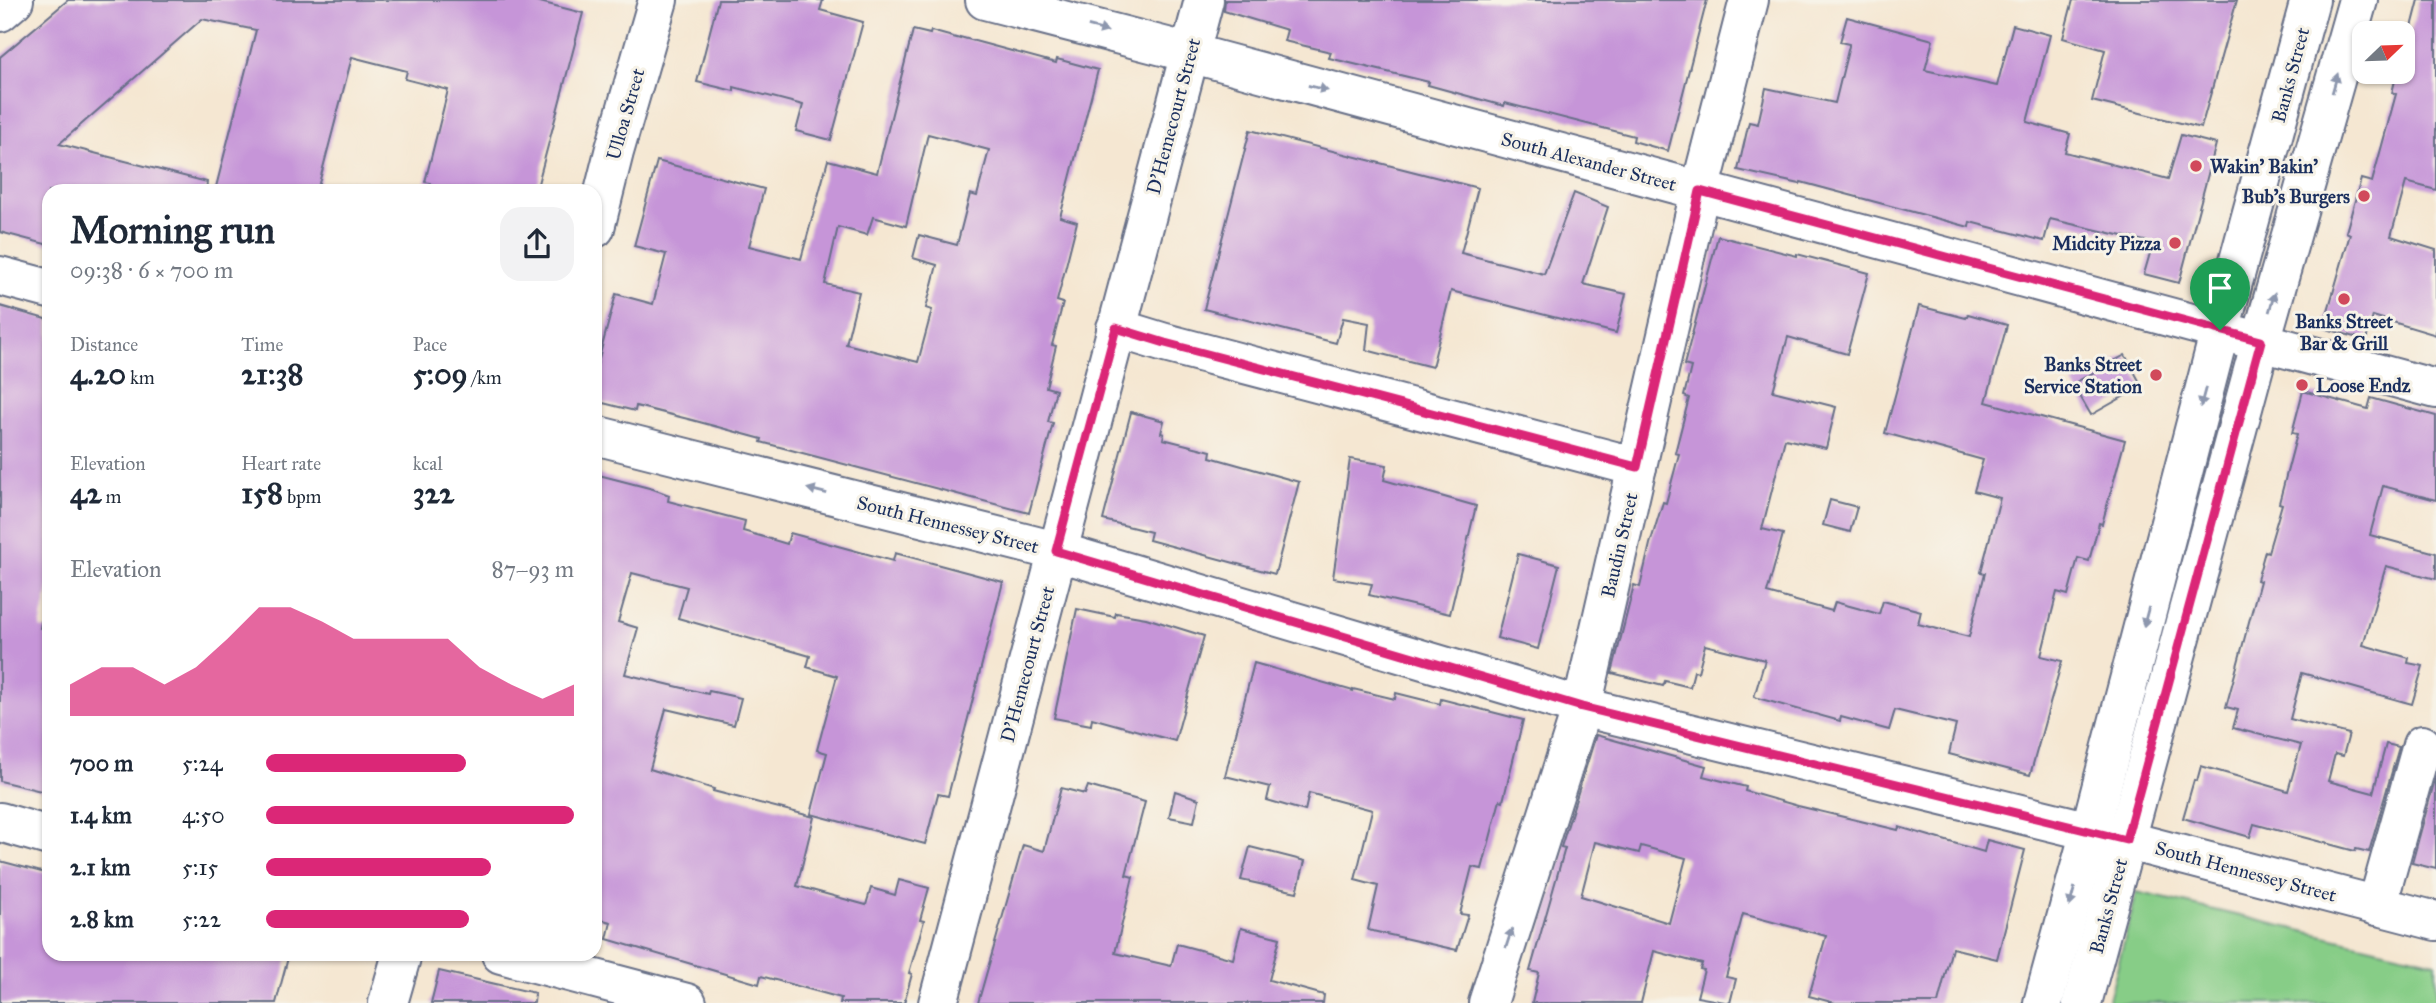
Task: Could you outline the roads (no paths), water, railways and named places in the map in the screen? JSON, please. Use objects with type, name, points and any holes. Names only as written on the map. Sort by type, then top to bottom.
[{"type":"street","points":[[0,12],[14,0]]},
{"type":"street","name":"Ulloa Street","points":[[602,200],[658,0]]},
{"type":"street","name":"South Alexander Street","points":[[985,0],[2436,389]]},
{"type":"street","name":"D'Hemecourt Street","points":[[937,1003],[1204,0]]},
{"type":"street","name":"Baudin Street","points":[[1488,1003],[1582,707],[1700,191],[1749,0]]},
{"type":"street","name":"Banks Street","points":[[2082,1003],[2108,836],[2220,330],[2310,0]]},
{"type":"street","name":"Banks Street","points":[[2043,1003],[2108,836],[2261,341],[2358,0]]},
{"type":"street","points":[[0,276],[42,287]]},
{"type":"street","points":[[1116,328],[1637,467]]},
{"type":"street","name":"South Hennessey Street","points":[[602,437],[1056,551],[1582,707],[2108,836],[2436,921]]},
{"type":"street","points":[[2377,906],[2422,745]]},
{"type":"street","points":[[0,822],[42,834]]},
{"type":"street","points":[[388,1003],[399,961]]},
{"type":"street","points":[[528,961],[687,1003]]},
{"type":"place","name":"Wakin' Bakin'","points":[[2196,166]]},
{"type":"place","name":"Bub's Burgers","points":[[2364,196]]},
{"type":"place","name":"Midcity Pizza","points":[[2175,243]]},
{"type":"place","name":"Banks Street Bar & Grill","points":[[2344,299]]},
{"type":"place","name":"Banks Street Service Station","points":[[2156,375]]},
{"type":"place","name":"Loose Endz","points":[[2302,385]]}]
